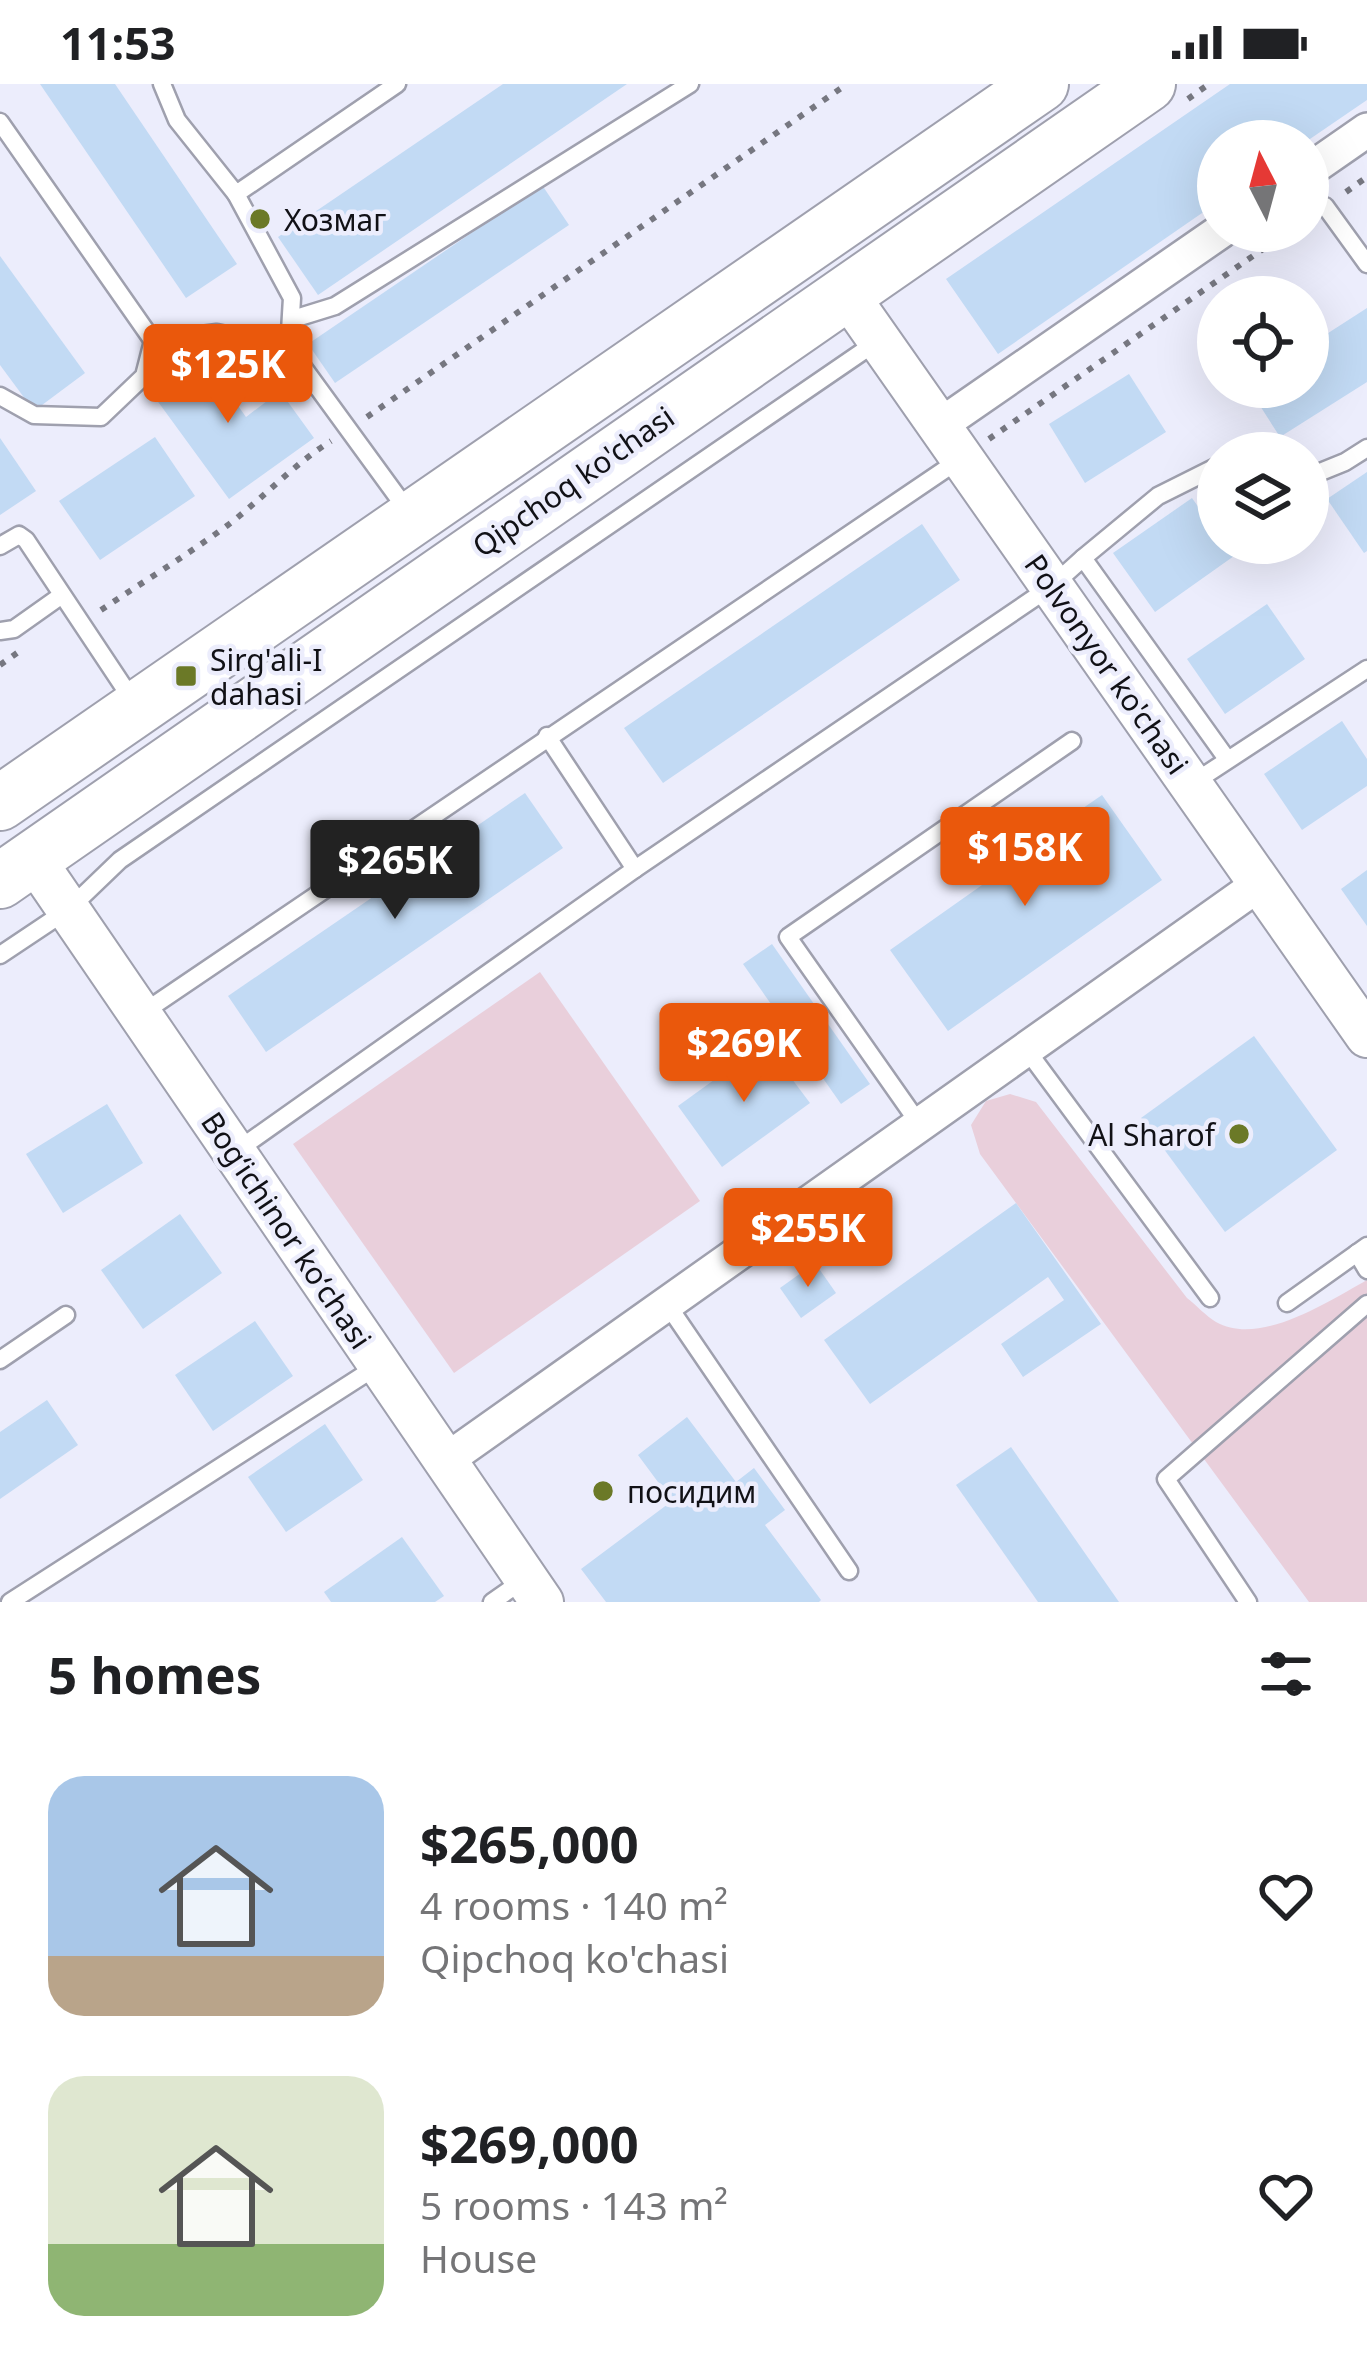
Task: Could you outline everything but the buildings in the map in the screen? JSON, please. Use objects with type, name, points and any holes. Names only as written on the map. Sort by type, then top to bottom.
[{"type":"main road","name":"Qipchoq ko'chasi","points":[[0,803],[1040,84]]},
{"type":"main road","name":"Qipchoq ko'chasi","points":[[16,869],[1148,84]]},
{"type":"main road","points":[[878,196],[914,246]]},
{"type":"street","points":[[1329,156],[1367,130]]},
{"type":"street","points":[[950,442],[1197,250]]},
{"type":"street","name":"Polvonyor ko'chasi","points":[[846,293],[1262,882],[1349,996],[1367,1036]]},
{"type":"street","name":"Bogʻichinor koʻchasi","points":[[16,869],[69,909],[446,1461],[520,1594]]},
{"type":"street","points":[[446,1461],[1262,882]]},
{"type":"lane","points":[[162,84],[177,120],[236,194],[292,298],[289,349]]},
{"type":"lane","points":[[236,194],[397,84]]},
{"type":"lane","points":[[293,319],[335,306],[690,84]]},
{"type":"lane","points":[[0,122],[153,341],[144,376],[101,417],[34,415],[0,396]]},
{"type":"lane","points":[[1329,212],[1367,264]]},
{"type":"lane","points":[[153,341],[217,333],[289,349],[413,519]]},
{"type":"lane","points":[[0,956],[69,909],[120,860],[879,341]]},
{"type":"lane","points":[[140,1015],[547,736],[950,442]]},
{"type":"lane","points":[[1329,468],[1367,448]]},
{"type":"lane","points":[[235,1152],[635,869],[1052,586],[1158,496],[1197,476]]},
{"type":"lane","points":[[0,546],[19,535],[26,540],[138,708]]},
{"type":"lane","points":[[1083,558],[1227,759]]},
{"type":"lane","points":[[0,631],[14,629],[62,595]]},
{"type":"lane","points":[[1192,783],[1367,669]]},
{"type":"lane","points":[[547,736],[635,869]]},
{"type":"lane","points":[[920,1125],[788,937],[1072,741]]},
{"type":"lane","points":[[1026,1049],[1210,1298]]},
{"type":"lane","points":[[1287,1303],[1362,1249],[1367,1270]]},
{"type":"lane","points":[[668,1304],[849,1571]]},
{"type":"lane","points":[[1248,1602],[1166,1479],[1367,1304]]},
{"type":"lane","points":[[0,1360],[66,1315]]},
{"type":"lane","points":[[10,1602],[380,1364]]},
{"type":"path","points":[[0,664],[40,637],[61,637],[223,528],[304,458],[847,84]]},
{"type":"path","points":[[950,442],[1255,252]]},
{"type":"shaded area","points":[[540,972],[700,1201],[454,1373],[293,1144]]},
{"type":"shaded area","points":[[1010,1094],[1036,1102],[1187,1298],[1216,1322],[1253,1329],[1273,1325],[1367,1280],[1367,1602],[1309,1602],[980,1154],[971,1125],[986,1101]]},
{"type":"place","name":"Хозмаг","points":[[260,219]]},
{"type":"place","name":"Sirg'ali-I dahasi","points":[[186,676]]},
{"type":"place","name":"Al Sharof","points":[[1239,1134]]},
{"type":"place","name":"посидим","points":[[603,1491]]}]
